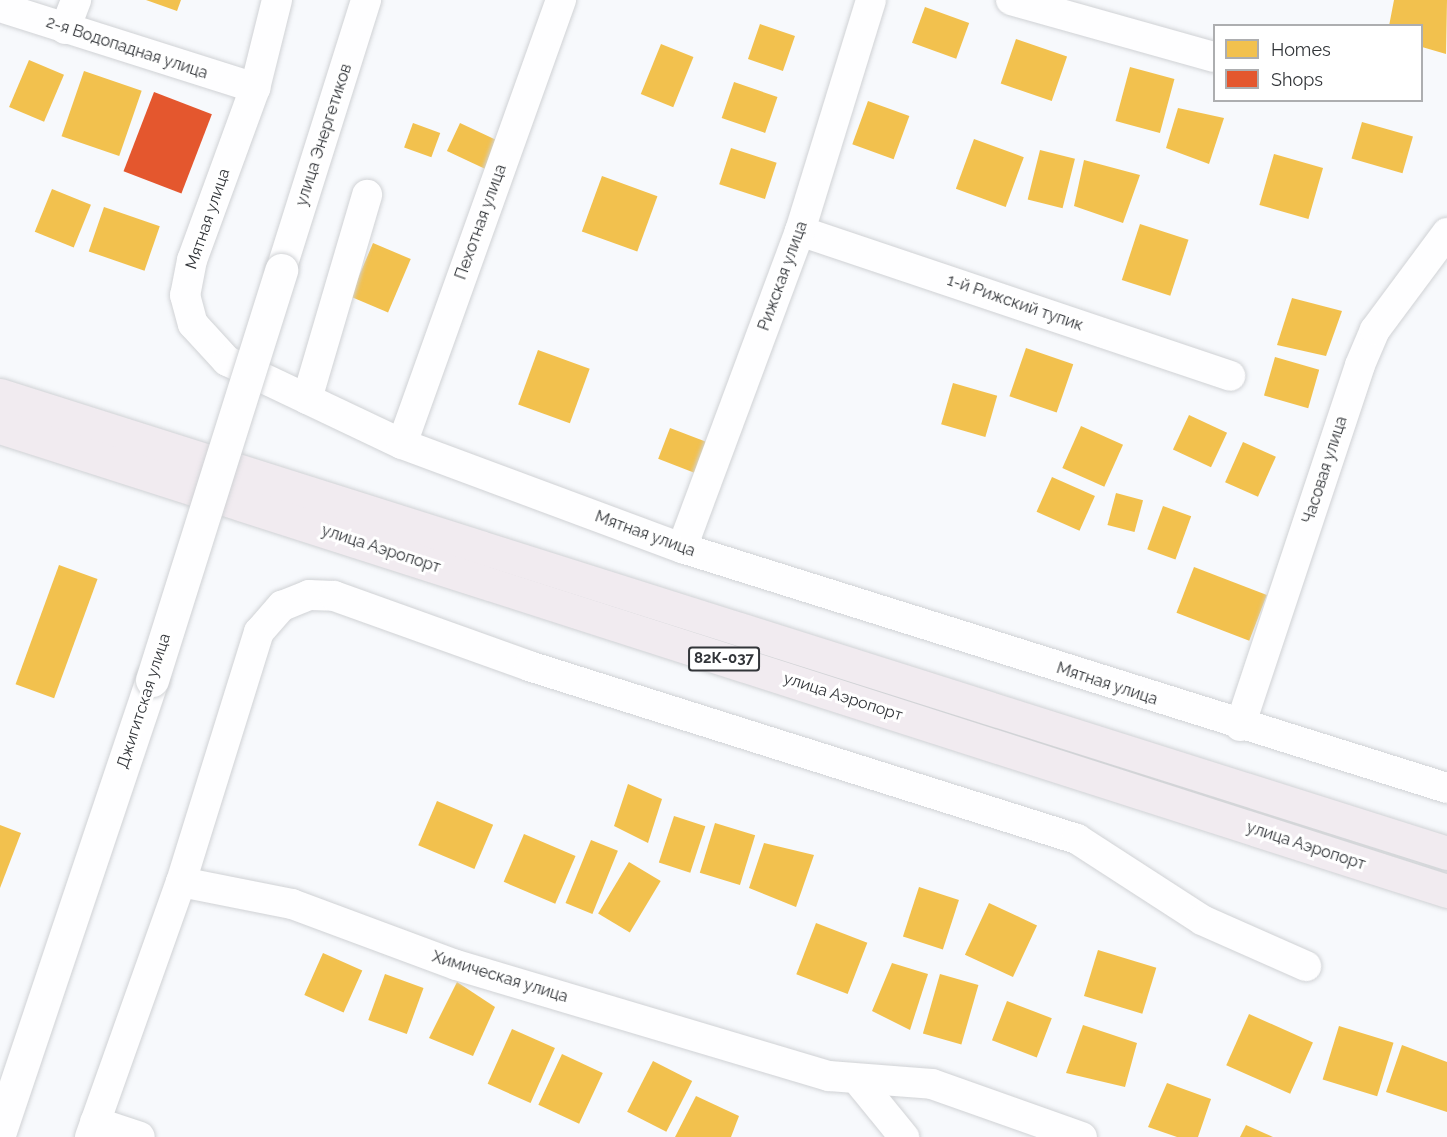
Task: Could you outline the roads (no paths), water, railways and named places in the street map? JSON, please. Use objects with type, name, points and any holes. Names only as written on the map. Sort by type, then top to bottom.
[{"type":"main road","name":"улица Аэропорт","points":[[0,395],[1447,853]]},
{"type":"main road","name":"улица Аэропорт","points":[[0,427],[1447,891]]},
{"type":"street","points":[[65,29],[76,0]]},
{"type":"street","name":"Мятная улица","points":[[277,0],[255,88],[192,260],[185,295],[194,324],[227,362],[402,444],[682,548],[1240,726],[1447,788]]},
{"type":"street","name":"улица Энергетиков","points":[[281,270],[366,0]]},
{"type":"street","name":"Пехотная улица","points":[[402,444],[561,0]]},
{"type":"street","name":"Рижская улица","points":[[682,548],[800,231],[871,0]]},
{"type":"street","points":[[1011,0],[1213,56]]},
{"type":"street","name":"2-я Водопадная улица","points":[[0,7],[255,88]]},
{"type":"street","points":[[307,399],[367,195]]},
{"type":"street","name":"1-й Рижский тупик","points":[[800,231],[1230,376]]},
{"type":"street","name":"Часовая улица","points":[[1240,726],[1360,365],[1375,330],[1447,233]]},
{"type":"street","name":"Джигитская улица","points":[[0,1131],[152,680],[281,270]]},
{"type":"street","points":[[140,1137],[93,1129],[180,882],[259,632],[282,606],[309,595],[334,596],[529,666],[1077,839],[1202,920],[1306,966]]},
{"type":"street","name":"Химическая улица","points":[[180,882],[292,904],[456,964],[860,1083],[932,1084],[1082,1137]]},
{"type":"street","points":[[860,1083],[904,1137]]}]
